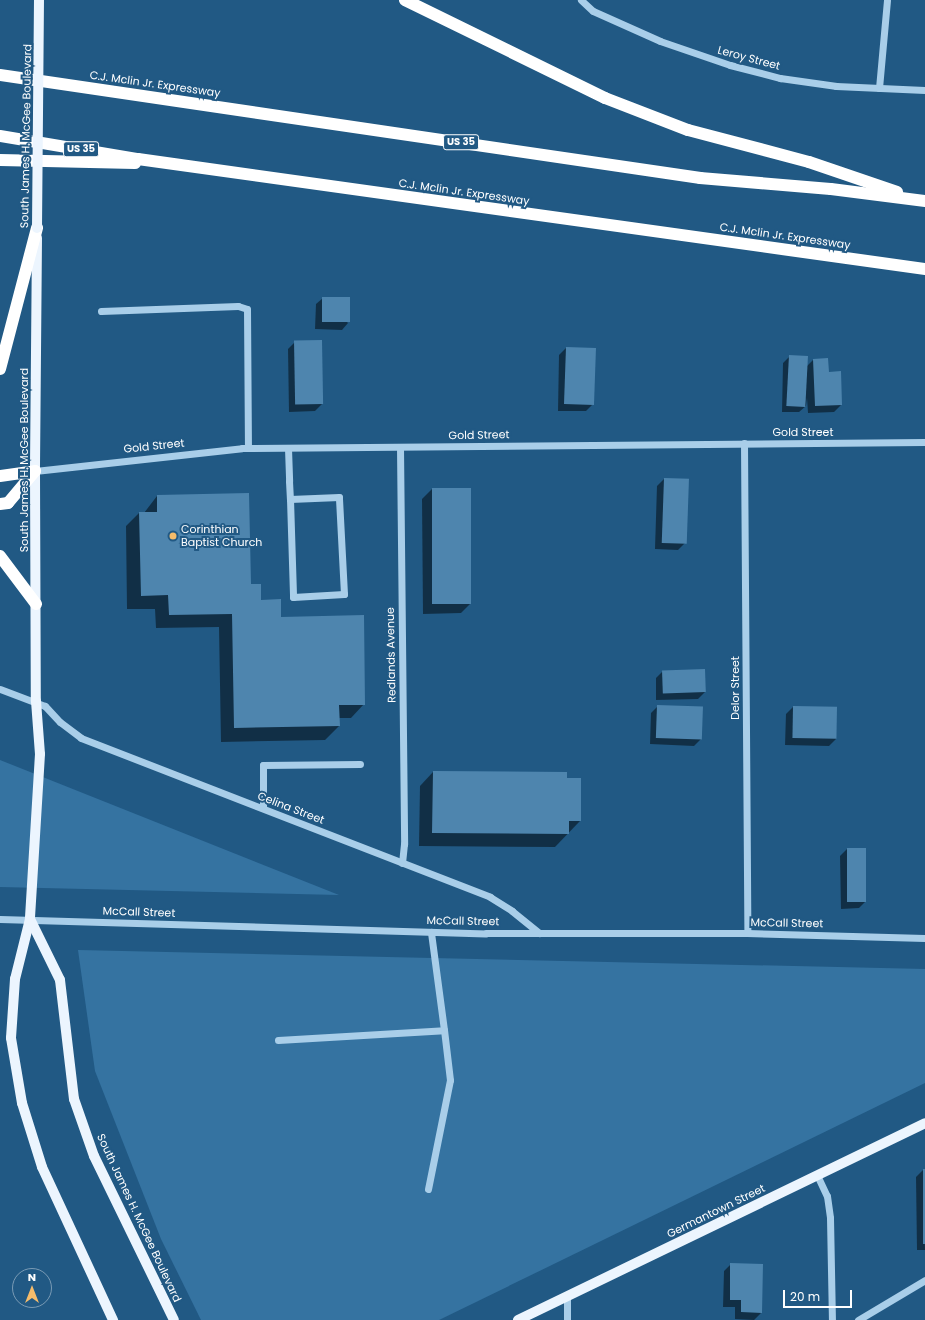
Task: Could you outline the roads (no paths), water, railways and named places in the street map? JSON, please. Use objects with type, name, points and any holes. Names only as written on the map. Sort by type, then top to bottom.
[{"type":"highway","points":[[405,0],[612,100],[688,130],[809,162],[924,201]]},
{"type":"highway","name":"C.J. Mclin Jr. Expressway","points":[[0,75],[700,178],[831,189],[924,201]]},
{"type":"highway","name":"C.J. Mclin Jr. Expressway","points":[[0,136],[161,162],[925,270]]},
{"type":"highway","points":[[0,160],[118,164],[161,162]]},
{"type":"highway","points":[[0,369],[37,228]]},
{"type":"highway","points":[[0,476],[35,471]]},
{"type":"highway","points":[[0,504],[8,503],[35,471]]},
{"type":"highway","points":[[0,556],[36,604]]},
{"type":"main road","name":"South James H. McGee Boulevard","points":[[39,0],[35,471],[36,701],[40,754],[30,919],[15,979],[11,1038],[22,1103],[42,1168],[113,1320]]},
{"type":"main road","name":"South James H. McGee Boulevard","points":[[30,919],[60,980],[74,1099],[94,1156],[174,1320]]},
{"type":"main road","name":"Germantown Street","points":[[518,1320],[925,1123]]},
{"type":"street","name":"Leroy Street","points":[[581,0],[593,11],[660,41],[730,65],[780,78],[879,88],[925,90]]},
{"type":"street","points":[[879,88],[887,0]]},
{"type":"street","points":[[101,311],[238,306],[247,309],[248,448]]},
{"type":"street","name":"Gold Street","points":[[35,471],[248,448],[925,442]]},
{"type":"street","name":"Delor Street","points":[[744,443],[748,933]]},
{"type":"street","name":"Redlands Avenue","points":[[400,447],[404,836],[402,863]]},
{"type":"street","points":[[288,448],[293,596],[344,594],[339,497],[290,499]]},
{"type":"street","points":[[0,689],[36,701]]},
{"type":"street","name":"Celina Street","points":[[36,701],[81,738],[490,897],[512,911],[539,933]]},
{"type":"street","points":[[263,808],[263,765],[360,764]]},
{"type":"street","name":"McCall Street","points":[[0,919],[431,932],[748,933],[925,938]]},
{"type":"street","points":[[428,1189],[450,1080],[431,932]]},
{"type":"street","points":[[278,1040],[444,1030]]},
{"type":"street","points":[[817,1176],[827,1196],[830,1218],[832,1320]]},
{"type":"street","points":[[858,1320],[925,1280]]},
{"type":"street","points":[[567,1296],[567,1320]]},
{"type":"place","name":"Corinthian Baptist Church","points":[[173,536]]}]
